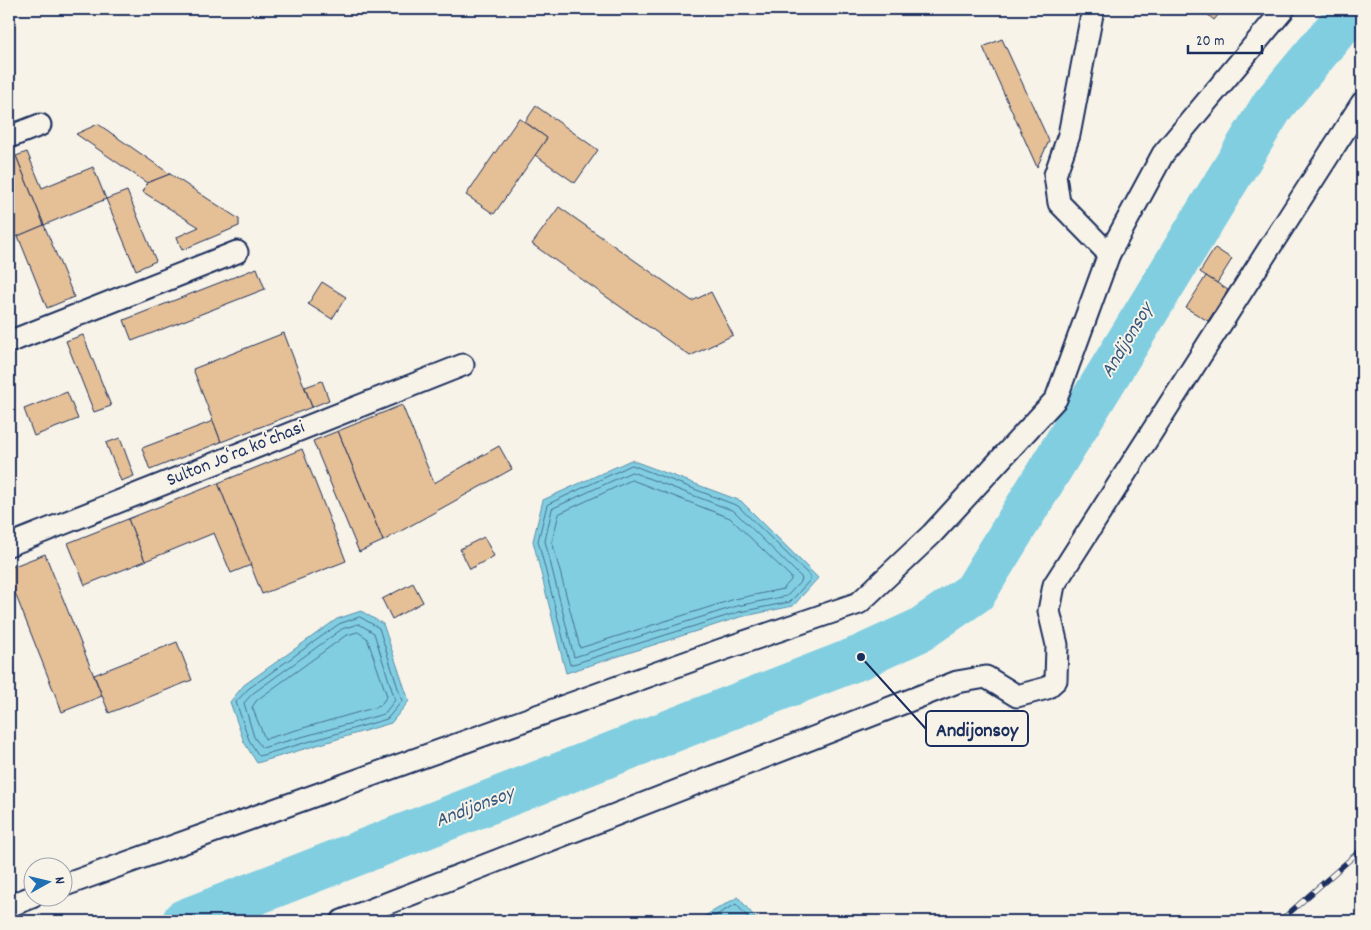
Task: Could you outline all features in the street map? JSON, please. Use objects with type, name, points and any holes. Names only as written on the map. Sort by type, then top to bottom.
[{"type":"street","points":[[1093,9],[1069,135],[1056,175],[1059,203],[1109,254]]},
{"type":"street","points":[[72,882],[721,650],[859,603],[932,534],[1056,399],[1109,254],[1163,154],[1284,9]]},
{"type":"street","points":[[342,921],[957,682],[986,677],[1017,696],[1047,688],[1056,680],[1057,646],[1049,611],[1054,585],[1362,103]]},
{"type":"street","points":[[9,138],[40,125]]},
{"type":"street","points":[[9,342],[237,252]]},
{"type":"street","name":"Sulton Joʻra koʻchasi","points":[[9,545],[463,365]]},
{"type":"street","points":[[9,906],[22,901]]},
{"type":"water","points":[[631,460],[741,501],[818,578],[793,606],[740,617],[566,673],[533,541],[543,500]]},
{"type":"water","points":[[361,611],[383,624],[409,701],[391,723],[257,763],[244,742],[230,702],[244,685],[337,619]]},
{"type":"water","points":[[738,897],[758,921],[696,921]]},
{"type":"building","points":[[1201,9],[1223,9],[1214,20]]},
{"type":"building","points":[[1002,39],[1049,141],[1037,167],[983,47]]},
{"type":"building","points":[[536,106],[598,150],[575,183],[535,155],[547,138],[525,122]]},
{"type":"building","points":[[519,118],[547,138],[494,214],[466,195]]},
{"type":"building","points":[[98,124],[170,174],[147,183],[76,134]]},
{"type":"building","points":[[27,152],[42,188],[93,167],[106,199],[44,225],[16,156]]},
{"type":"building","points":[[16,156],[44,225],[9,240],[9,159]]},
{"type":"building","points":[[170,174],[239,219],[239,226],[182,250],[177,237],[199,227],[143,192],[147,183]]},
{"type":"building","points":[[127,191],[156,261],[136,270],[106,199]]},
{"type":"building","points":[[559,207],[692,301],[711,292],[733,335],[690,356],[532,244]]},
{"type":"building","points":[[44,225],[74,297],[47,308],[18,236]]},
{"type":"building","points":[[1215,248],[1232,259],[1217,283],[1200,272]]},
{"type":"building","points":[[257,268],[265,289],[132,341],[124,320]]},
{"type":"building","points":[[1206,276],[1228,290],[1208,321],[1186,308]]},
{"type":"building","points":[[322,282],[346,297],[332,319],[308,304]]},
{"type":"building","points":[[284,333],[312,407],[221,442],[193,369]]},
{"type":"building","points":[[83,335],[111,406],[94,412],[66,341]]},
{"type":"building","points":[[322,381],[329,400],[312,407],[305,387]]},
{"type":"building","points":[[67,392],[78,419],[34,436],[24,409]]},
{"type":"building","points":[[402,405],[434,483],[499,446],[512,469],[383,541],[338,431]]},
{"type":"building","points":[[213,421],[221,442],[150,470],[142,448]]},
{"type":"building","points":[[338,431],[383,541],[359,552],[313,441]]},
{"type":"building","points":[[120,438],[134,476],[121,481],[106,443]]},
{"type":"building","points":[[302,449],[346,561],[262,594],[218,483]]},
{"type":"building","points":[[218,483],[251,565],[231,573],[214,533],[145,561],[128,519]]},
{"type":"building","points":[[128,519],[145,561],[85,585],[68,543]]},
{"type":"building","points":[[484,537],[494,556],[470,569],[460,549]]},
{"type":"building","points":[[45,554],[102,696],[62,712],[9,578],[9,568]]},
{"type":"building","points":[[413,583],[423,602],[392,619],[382,599]]},
{"type":"building","points":[[177,642],[192,680],[109,713],[94,675]]},
{"type":"waterway","name":"Andijonsoy","points":[[184,921],[861,657],[920,630],[975,592],[1273,105],[1353,9]]},
{"type":"railway","points":[[1280,921],[1362,849]]},
{"type":"place","name":"Andijonsoy","points":[[861,657]]}]
